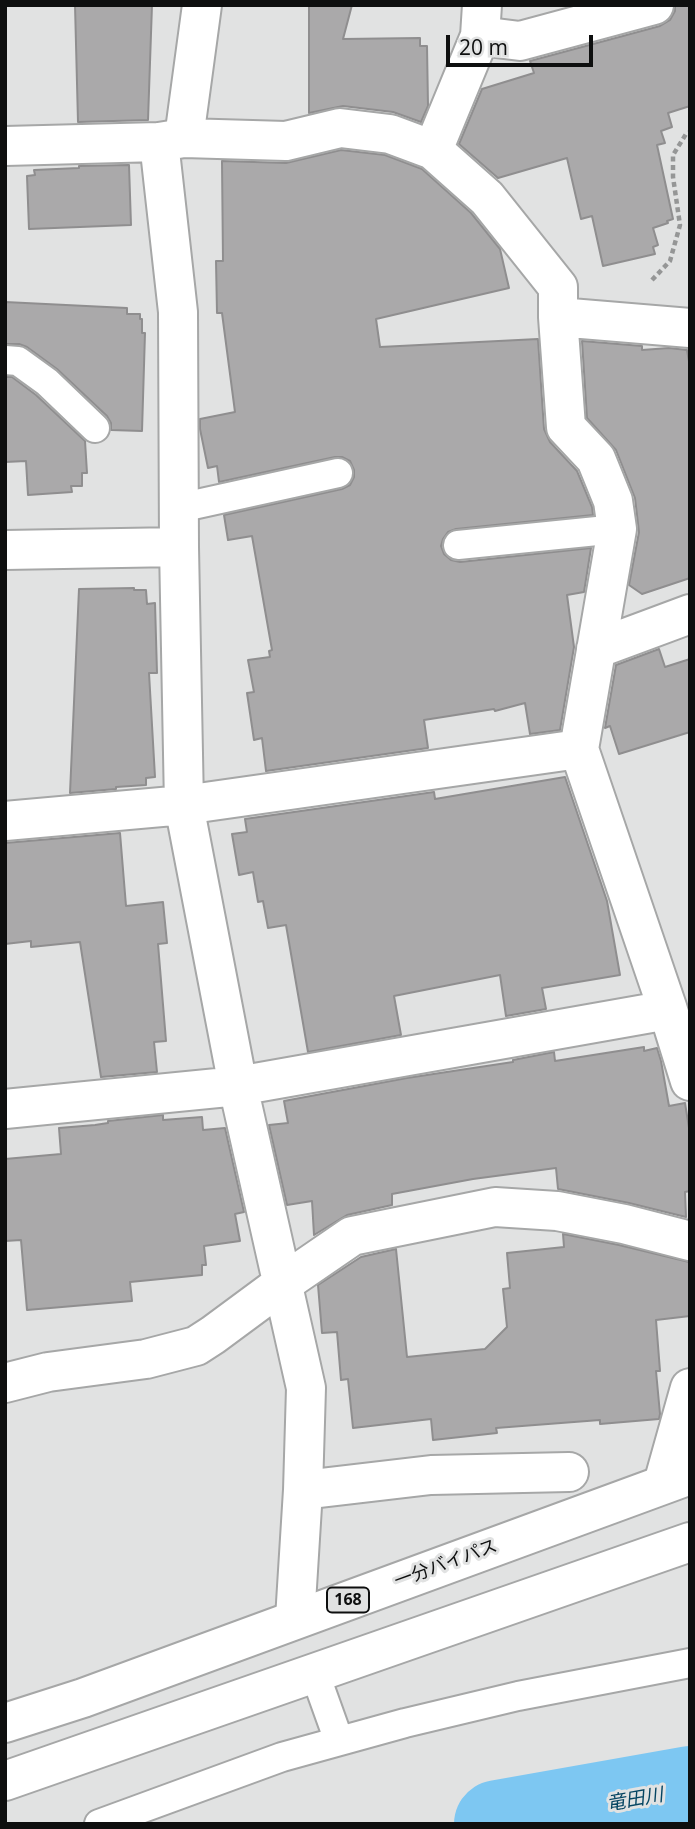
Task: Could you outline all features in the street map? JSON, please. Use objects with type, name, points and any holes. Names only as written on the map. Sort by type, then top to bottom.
[{"type":"main road","points":[[201,5],[172,140],[178,312],[184,805],[238,1086],[306,1388],[295,1619]]},
{"type":"main road","points":[[433,150],[481,21],[520,41],[654,5]]},
{"type":"main road","points":[[5,146],[172,140],[286,141],[340,128],[390,134],[433,150],[487,198],[558,287],[566,427],[596,459],[613,501],[617,529],[579,749],[690,1081]]},
{"type":"main road","points":[[558,317],[690,328]]},
{"type":"main road","points":[[5,550],[179,547]]},
{"type":"main road","points":[[596,649],[690,614]]},
{"type":"main road","points":[[5,821],[184,805],[579,749]]},
{"type":"main road","points":[[5,1109],[238,1086],[668,1010]]},
{"type":"main road","points":[[5,1383],[48,1372],[146,1359],[196,1346],[352,1236],[495,1207],[557,1211],[690,1241]]},
{"type":"main road","points":[[676,1480],[690,1388]]},
{"type":"main road","points":[[303,1490],[431,1475],[569,1472]]},
{"type":"main road","name":"一分バイパス","points":[[5,1723],[83,1698],[676,1480]]},
{"type":"main road","points":[[5,1781],[690,1542]]},
{"type":"lane","points":[[5,360],[18,360],[47,382],[95,428]]},
{"type":"lane","points":[[179,508],[338,473]]},
{"type":"lane","points":[[458,545],[617,529]]},
{"type":"lane","points":[[99,1824],[282,1756],[518,1696],[690,1663]]},
{"type":"lane","points":[[315,1674],[340,1741]]},
{"type":"path","points":[[646,285],[670,261],[680,225],[673,177],[673,155],[690,132]]},
{"type":"building","points":[[75,5],[152,5],[148,120],[78,122]]},
{"type":"building","points":[[309,5],[352,5],[343,39],[420,38],[420,46],[427,46],[428,106],[421,122],[393,112],[343,106],[309,113]]},
{"type":"building","points":[[675,5],[690,5],[690,106],[668,113],[672,127],[661,131],[665,143],[657,145],[673,219],[653,228],[658,245],[653,247],[655,254],[603,266],[592,216],[581,219],[567,158],[498,178],[459,144],[482,89],[534,73],[530,61],[660,26],[670,20]]},
{"type":"building","points":[[341,150],[385,155],[422,169],[471,213],[500,249],[509,288],[376,319],[380,347],[538,339],[544,429],[550,442],[577,471],[592,507],[593,515],[456,529],[448,532],[443,539],[441,546],[444,554],[451,560],[460,562],[591,548],[584,592],[567,595],[574,647],[560,730],[530,734],[525,703],[495,711],[494,709],[424,720],[428,748],[266,771],[262,738],[254,740],[247,693],[254,692],[248,660],[270,657],[269,651],[272,650],[252,536],[228,540],[224,515],[342,489],[350,485],[354,470],[350,461],[335,457],[219,482],[217,466],[208,468],[200,419],[235,412],[222,313],[217,313],[216,261],[223,261],[222,161],[286,163]]},
{"type":"building","points":[[129,165],[131,225],[29,229],[27,176],[35,175],[34,170]]},
{"type":"building","points":[[5,302],[127,308],[127,314],[140,314],[142,333],[145,333],[142,431],[111,430],[107,416],[57,369],[27,347],[5,344]]},
{"type":"building","points":[[582,341],[642,346],[642,350],[687,350],[690,367],[690,578],[642,594],[629,585],[639,532],[635,498],[616,450],[587,418]]},
{"type":"building","points":[[5,377],[12,377],[36,395],[85,441],[87,473],[82,473],[82,486],[71,486],[72,492],[28,495],[26,461],[5,462]]},
{"type":"building","points":[[79,589],[146,590],[147,604],[155,603],[157,673],[149,673],[155,777],[146,778],[146,785],[70,793]]},
{"type":"building","points":[[659,649],[665,667],[690,659],[690,732],[619,754],[610,726],[605,728],[616,665]]},
{"type":"building","points":[[565,777],[607,901],[620,975],[542,988],[546,1009],[506,1016],[500,975],[394,996],[401,1035],[308,1052],[286,925],[268,928],[263,901],[258,902],[253,872],[239,875],[232,834],[247,832],[245,819],[434,792],[435,799]]},
{"type":"building","points":[[120,833],[126,906],[163,902],[167,943],[158,944],[166,1041],[154,1042],[157,1072],[101,1077],[80,942],[31,947],[31,941],[5,944],[5,843]]},
{"type":"building","points":[[644,1047],[644,1051],[657,1048],[669,1106],[685,1103],[690,1134],[690,1191],[685,1192],[686,1217],[558,1189],[556,1168],[473,1179],[392,1194],[392,1205],[347,1215],[314,1235],[312,1201],[287,1205],[269,1125],[288,1123],[284,1101],[513,1062],[554,1052],[555,1061]]},
{"type":"building","points":[[163,1115],[163,1120],[202,1117],[203,1130],[225,1128],[244,1212],[235,1214],[240,1241],[204,1246],[206,1265],[202,1265],[202,1275],[130,1282],[132,1301],[27,1310],[21,1240],[5,1241],[5,1159],[61,1154],[59,1128]]},
{"type":"building","points":[[563,1234],[689,1262],[690,1316],[656,1320],[660,1371],[656,1371],[659,1419],[600,1424],[600,1420],[496,1428],[497,1433],[433,1440],[431,1419],[353,1428],[348,1379],[341,1380],[337,1332],[322,1333],[318,1285],[361,1257],[396,1249],[407,1357],[485,1349],[507,1327],[503,1289],[510,1288],[507,1253],[564,1247]]},
{"type":"waterway","name":"竜田川","points":[[498,1824],[690,1790]]}]
